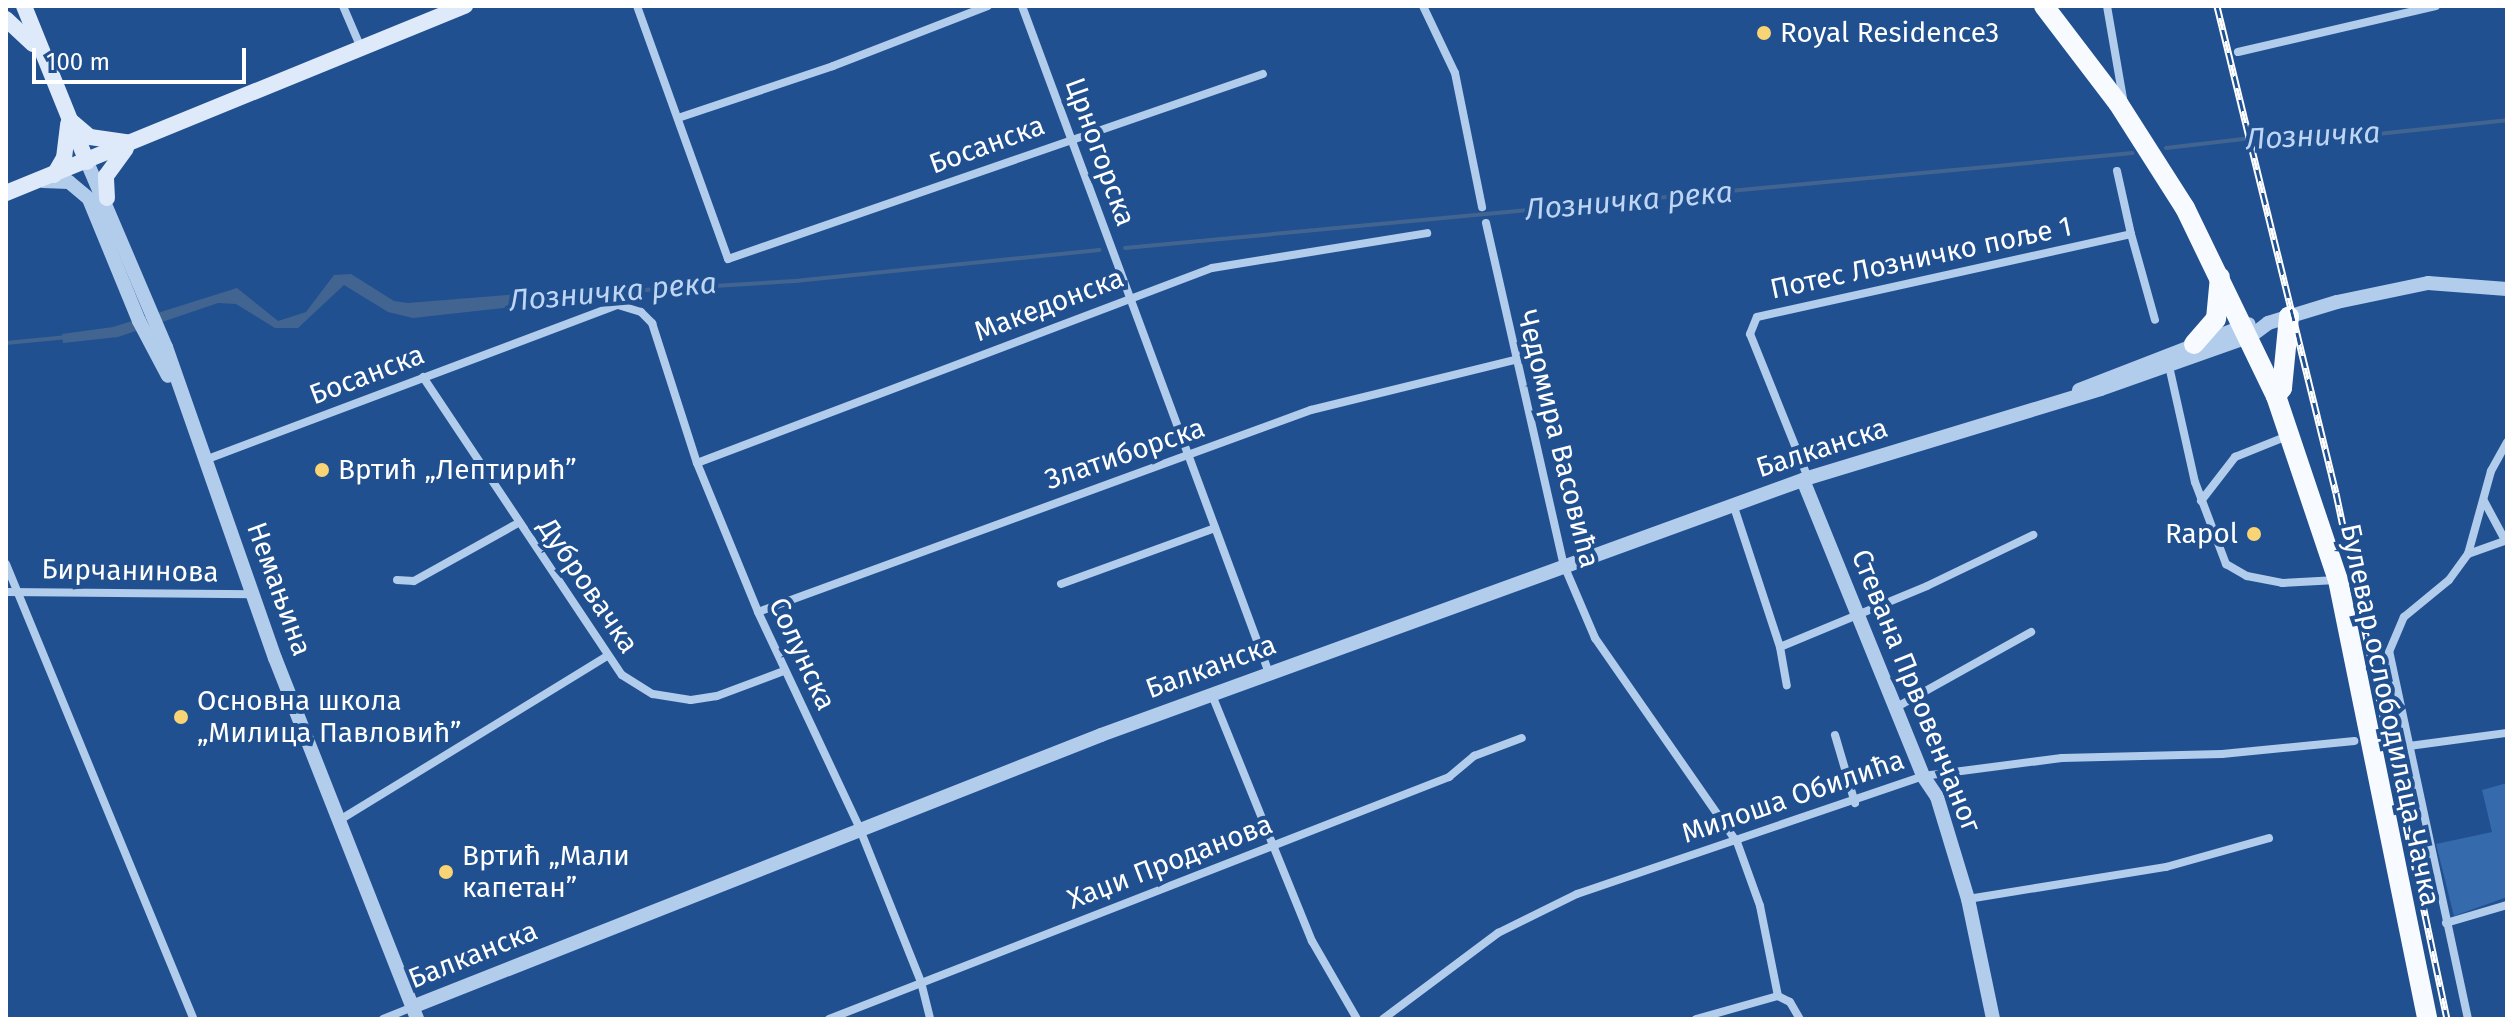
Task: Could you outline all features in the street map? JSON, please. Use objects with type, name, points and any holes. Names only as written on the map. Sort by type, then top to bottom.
[{"type":"main road","name":"Немањина","points":[[24,6],[41,55],[87,162]]},
{"type":"main road","points":[[6,193],[465,6]]},
{"type":"main road","name":"Булевар ослободилаца Чачка","points":[[2044,6],[2124,113],[2219,269],[2291,435],[2338,580],[2427,1019]]},
{"type":"main road","points":[[6,19],[41,55]]},
{"type":"main road","points":[[68,118],[90,137],[133,142]]},
{"type":"main road","points":[[46,178],[64,158],[68,118]]},
{"type":"main road","points":[[107,198],[109,167],[133,142]]},
{"type":"main road","points":[[2194,344],[2216,319],[2219,269]]},
{"type":"main road","points":[[2276,396],[2282,388],[2289,316]]},
{"type":"street","points":[[343,6],[361,48]]},
{"type":"street","points":[[637,6],[678,118],[988,6]]},
{"type":"street","name":"Црногорска","points":[[1022,6],[1074,137],[1129,299],[1269,673]]},
{"type":"street","points":[[1423,6],[1455,73],[1482,207]]},
{"type":"street","points":[[2107,6],[2124,113]]},
{"type":"street","points":[[2238,52],[2436,6]]},
{"type":"street","name":"Босанска","points":[[678,118],[728,259],[1263,74]]},
{"type":"street","name":"Немањина","points":[[87,162],[107,198],[166,347],[181,401]]},
{"type":"street","points":[[2117,171],[2155,320]]},
{"type":"street","name":"Немањина","points":[[46,178],[69,182],[89,199],[139,321],[181,401],[338,821],[414,1013]]},
{"type":"street","name":"Чедомира Васовића","points":[[1486,223],[1514,360],[1563,563],[1595,638],[1737,842],[1760,906],[1778,996]]},
{"type":"street","name":"Македонска","points":[[697,463],[1129,299],[1257,258],[1427,233]]},
{"type":"street","name":"Потес Лозничко поље 1","points":[[1806,479],[1750,334],[1757,317],[2131,234]]},
{"type":"street","points":[[2248,330],[2289,316],[2428,283],[2507,289]]},
{"type":"street","name":"Босанска","points":[[205,460],[618,305],[635,309]]},
{"type":"street","name":"Солунска","points":[[635,309],[652,323],[697,463],[784,671],[859,827],[921,982],[930,1019]]},
{"type":"street","name":"Балканска","points":[[2068,397],[2096,380],[2194,344],[2248,330]]},
{"type":"street","name":"Балканска","points":[[383,1019],[414,1013],[859,827],[1563,563],[1806,479],[2169,366],[2248,330]]},
{"type":"street","name":"Златиборска","points":[[758,612],[1311,410],[1514,360]]},
{"type":"street","points":[[2169,366],[2201,501],[2222,558],[2235,571],[2282,583],[2338,580]]},
{"type":"street","name":"Дубровачка","points":[[423,377],[606,657],[636,687],[691,700],[717,696],[784,671]]},
{"type":"street","points":[[2201,501],[2235,457],[2291,435]]},
{"type":"street","points":[[2468,1019],[2409,746],[2390,674],[2390,643],[2404,617],[2449,580],[2468,554],[2491,471],[2507,442]]},
{"type":"street","name":"Стевана Првовенчаног","points":[[1806,479],[1856,617],[1923,776],[1937,797],[1968,899],[1993,1019]]},
{"type":"street","points":[[2468,554],[2506,540],[2483,501]]},
{"type":"street","points":[[1733,504],[1780,647],[1787,685]]},
{"type":"street","points":[[397,580],[414,581],[518,523]]},
{"type":"street","points":[[1061,584],[1215,528]]},
{"type":"street","points":[[1780,647],[1856,617],[2033,535]]},
{"type":"street","points":[[6,564],[194,1019]]},
{"type":"street","name":"Бирчанинова","points":[[6,592],[253,594]]},
{"type":"street","points":[[1895,708],[2031,632]]},
{"type":"street","points":[[338,821],[606,657]]},
{"type":"street","points":[[1212,695],[1271,847],[1312,941],[1357,1019]]},
{"type":"street","points":[[2409,746],[2507,733]]},
{"type":"street","points":[[1835,735],[1855,803]]},
{"type":"street","name":"Хаџи Проданова","points":[[829,1019],[1449,777],[1474,756],[1522,738]]},
{"type":"street","name":"Милоша Обилића","points":[[1383,1019],[1451,965],[1537,912],[1577,894],[1855,803],[1923,776],[2062,758],[2222,754],[2354,741]]},
{"type":"street","points":[[1968,899],[2166,867],[2269,838]]},
{"type":"street","points":[[2446,923],[2507,905]]},
{"type":"street","points":[[1696,1019],[1778,996],[1790,1002],[1800,1019]]},
{"type":"shaded area","points":[[2507,783],[2507,897],[2454,916],[2436,844],[2492,832],[2482,790]]},
{"type":"water","points":[[351,274],[394,301],[408,303],[628,285],[630,294],[413,318],[388,312],[344,285],[298,328],[275,328],[236,304],[218,303],[118,337],[63,343],[62,334],[113,327],[237,288],[278,321],[306,312],[334,275]]},
{"type":"waterway","name":"Лозничка","points":[[2166,148],[2260,137],[2293,143],[2507,120]]},
{"type":"waterway","name":"Лозничка река","points":[[1125,248],[2133,153]]},
{"type":"waterway","name":"Лозничка река","points":[[628,291],[795,281],[1099,250]]},
{"type":"waterway","name":"Лозничка река","points":[[6,343],[68,337]]},
{"type":"railway","points":[[2217,6],[2336,493],[2447,1019]]},
{"type":"place","name":"Royal Residence3","points":[[1764,33]]},
{"type":"place","name":"Вртић „Лептирић”","points":[[322,470]]},
{"type":"place","name":"Rapol","points":[[2254,534]]},
{"type":"place","name":"Основна школа „Милица Павловић”","points":[[181,717]]},
{"type":"place","name":"Вртић „Мали капетан”","points":[[446,872]]}]
